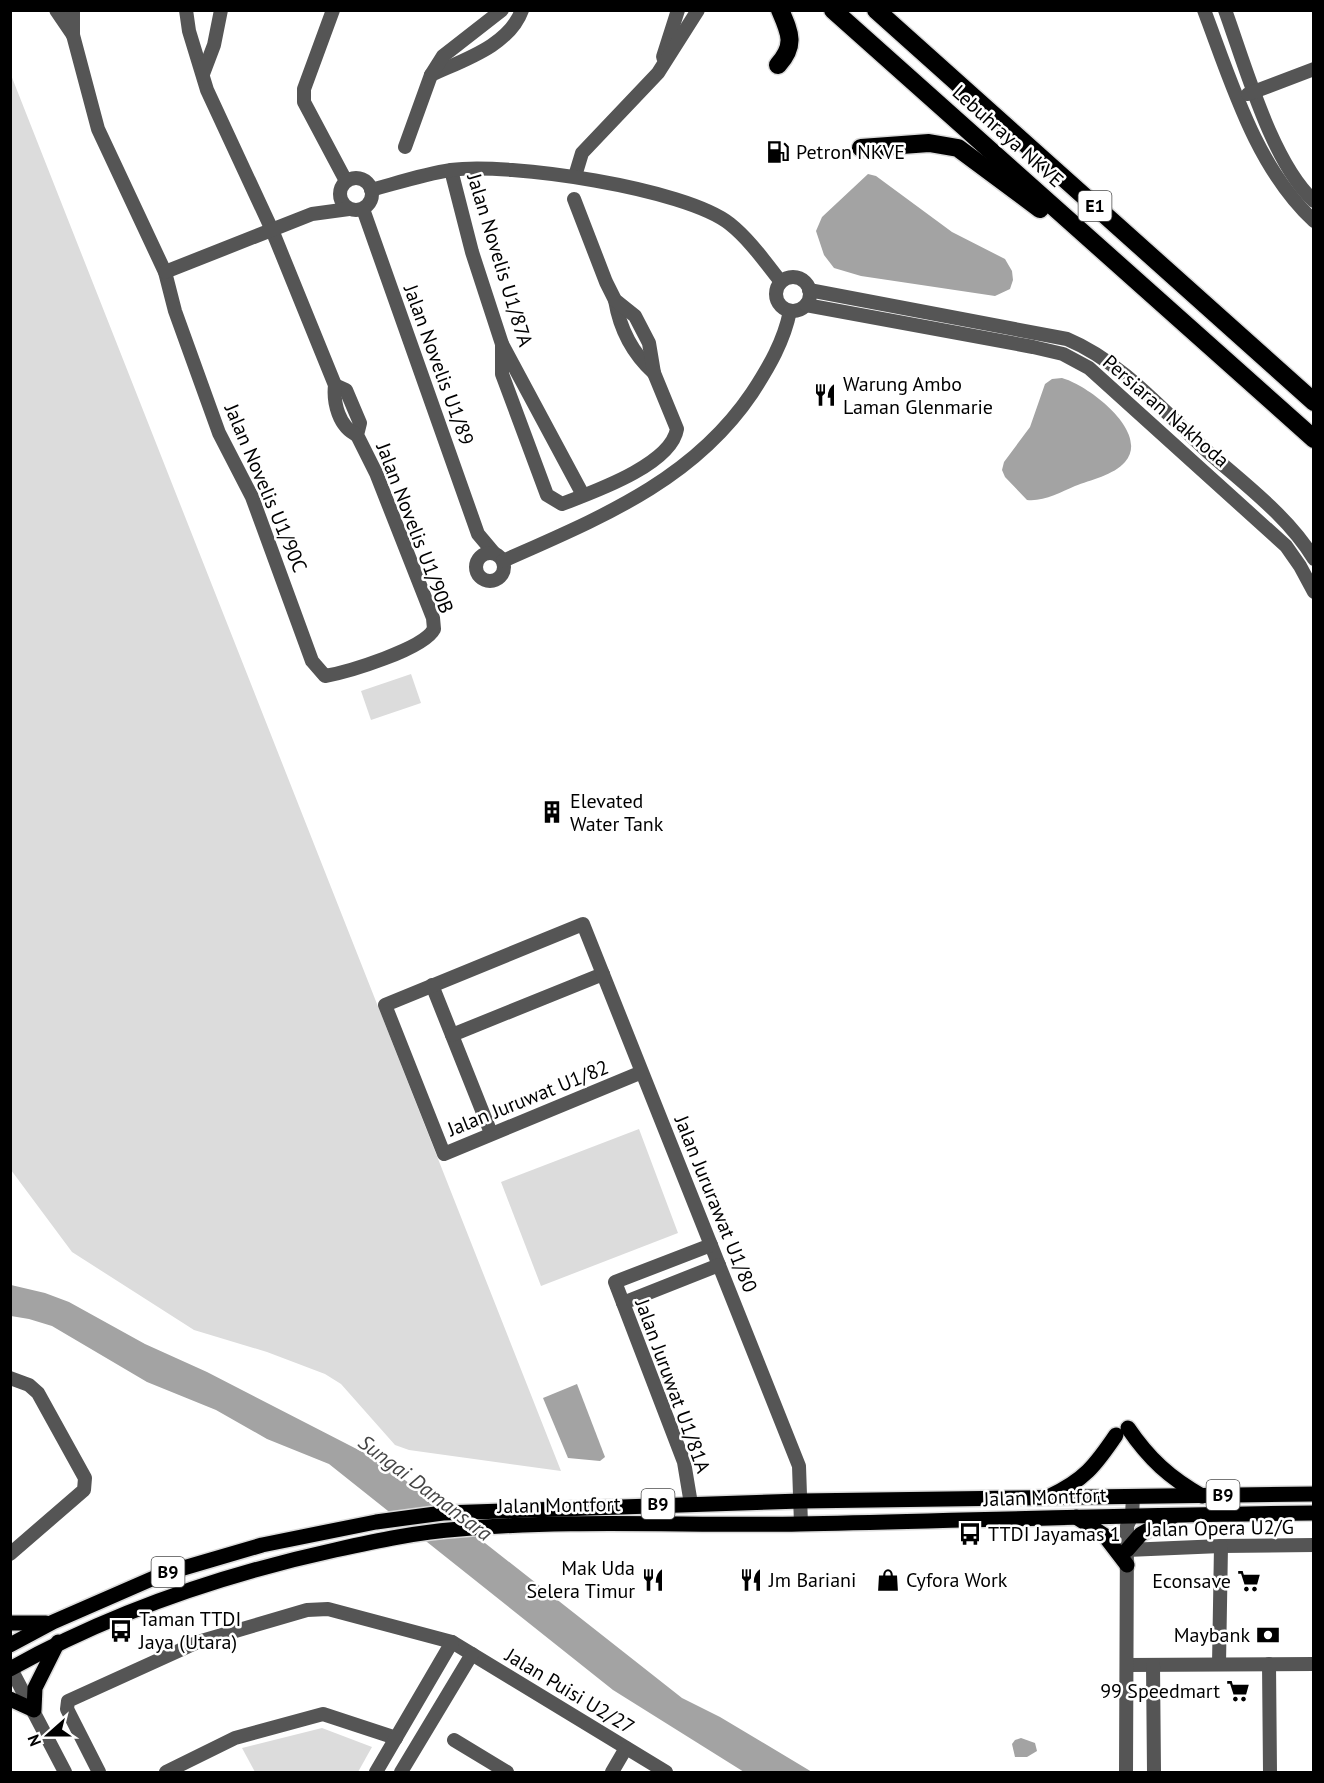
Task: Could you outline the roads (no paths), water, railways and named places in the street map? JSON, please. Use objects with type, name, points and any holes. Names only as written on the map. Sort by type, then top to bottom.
[{"type":"highway","points":[[778,65],[789,53],[790,40],[780,10]]},
{"type":"highway","name":"Lebuhraya NKVE","points":[[833,10],[1314,439]]},
{"type":"highway","name":"Lebuhraya NKVE","points":[[876,10],[1314,402]]},
{"type":"highway","points":[[861,148],[929,143],[958,148],[1015,189],[1230,363]]},
{"type":"main road","points":[[1045,1499],[1071,1486],[1094,1468],[1122,1432],[1161,1469],[1202,1496]]},
{"type":"main road","name":"Jalan Montfort","points":[[10,1645],[53,1622],[163,1574],[262,1545],[443,1513],[801,1501],[1314,1494]]},
{"type":"main road","name":"Jalan Montfort","points":[[11,1668],[58,1642],[185,1590],[250,1570],[356,1545],[458,1529],[531,1524],[801,1524],[1076,1517],[1126,1519],[1178,1515],[1314,1513]]},
{"type":"main road","points":[[1076,1517],[1104,1535],[1127,1558],[1141,1534],[1178,1515]]},
{"type":"main road","points":[[10,1623],[24,1625],[53,1622]]},
{"type":"main road","points":[[10,1699],[34,1710],[35,1688],[58,1642]]},
{"type":"street","points":[[56,10],[73,35]]},
{"type":"street","points":[[73,10],[73,35]]},
{"type":"street","name":"Jalan Novelis U1/90B","points":[[186,10],[189,31],[207,90],[272,230],[335,385],[334,399],[343,421],[349,431],[357,435],[376,473],[433,618],[434,629],[430,636]]},
{"type":"street","points":[[203,74],[214,45],[221,10]]},
{"type":"street","points":[[333,10],[304,89],[304,102],[344,186],[340,197],[356,209]]},
{"type":"street","points":[[405,147],[431,75],[443,56],[502,10]]},
{"type":"street","points":[[431,75],[480,53],[516,26],[522,10]]},
{"type":"street","points":[[658,73],[678,10]]},
{"type":"street","points":[[575,177],[582,153],[658,73],[698,10]]},
{"type":"street","points":[[1204,10],[1266,162],[1293,202],[1314,221]]},
{"type":"street","points":[[1225,10],[1281,159],[1301,189],[1314,201]]},
{"type":"street","name":"Jalan Novelis U1/90C","points":[[73,35],[98,129],[165,272],[175,311],[219,433],[252,497],[317,670],[325,676],[342,673],[421,644],[430,636]]},
{"type":"street","points":[[1239,98],[1314,69]]},
{"type":"street","points":[[371,190],[451,170],[503,169],[575,177],[662,196],[698,207],[728,222],[748,241],[781,282]]},
{"type":"street","name":"Jalan Novelis U1/87A","points":[[451,170],[472,252],[502,344],[583,495]]},
{"type":"street","points":[[312,214],[344,186],[361,179],[371,190]]},
{"type":"street","points":[[165,272],[312,214],[356,209],[368,204],[371,190]]},
{"type":"street","points":[[502,344],[502,374],[548,495],[562,504],[636,471],[671,445],[675,438],[677,429],[654,373],[638,358],[618,322],[615,300],[589,243],[574,199]]},
{"type":"street","name":"Jalan Novelis U1/89","points":[[356,209],[478,534],[498,557]]},
{"type":"street","points":[[795,277],[804,281],[809,290],[806,305],[799,310],[790,311],[781,306],[776,296],[781,282],[795,277]]},
{"type":"street","name":"Persiaran Nakhoda","points":[[809,290],[1067,339],[1082,345],[1123,374],[1273,510],[1314,559]]},
{"type":"street","name":"Persiaran Nakhoda","points":[[806,305],[1063,354],[1089,368],[1286,546],[1314,592]]},
{"type":"street","points":[[498,557],[502,574],[495,580],[487,580],[477,572],[478,559],[485,554],[498,557],[610,513],[672,475],[705,449],[735,417],[769,368],[786,329],[790,311]]},
{"type":"street","points":[[512,400],[520,393],[528,394]]},
{"type":"street","name":"Jalan Novelis U1/89","points":[[478,534],[478,559]]},
{"type":"street","name":"Jalan Jururawat U1/80","points":[[432,985],[583,924],[799,1466],[801,1524]]},
{"type":"street","points":[[452,1035],[603,974]]},
{"type":"street","points":[[432,985],[491,1133]]},
{"type":"street","name":"Jalan Juruwat U1/82","points":[[432,985],[385,1005],[444,1154],[642,1072]]},
{"type":"street","name":"Jalan Juruwat U1/81A","points":[[692,1504],[684,1462],[615,1282],[711,1245]]},
{"type":"street","points":[[623,1304],[719,1265]]},
{"type":"street","points":[[10,1378],[29,1385],[38,1393],[85,1478],[84,1491],[10,1554]]},
{"type":"street","points":[[1126,1497],[1126,1773]]},
{"type":"street","name":"Jalan Opera U2/G","points":[[1127,1558],[1221,1546],[1314,1545]]},
{"type":"street","points":[[1219,1664],[1221,1546]]},
{"type":"street","name":"Jalan Puisi U2/27","points":[[99,1773],[67,1709],[68,1701],[198,1642],[307,1610],[328,1609],[341,1610],[453,1642],[666,1773]]},
{"type":"street","points":[[376,1773],[453,1642]]},
{"type":"street","points":[[401,1773],[472,1654]]},
{"type":"street","points":[[1269,1664],[1270,1773]]},
{"type":"street","points":[[1126,1665],[1314,1664]]},
{"type":"street","points":[[1153,1665],[1154,1773]]},
{"type":"street","points":[[11,1668],[65,1773]]},
{"type":"street","points":[[166,1773],[235,1738],[323,1714],[396,1738]]},
{"type":"street","points":[[454,1740],[507,1773]]},
{"type":"street","points":[[612,1773],[626,1748]]},
{"type":"place","name":"Petron NKVE","points":[[778,152]]},
{"type":"place","name":"Warung Ambo Laman Glenmarie","points":[[825,395]]},
{"type":"place","name":"Elevated Water Tank","points":[[552,812]]},
{"type":"place","name":"TTDI Jayamas 1","points":[[970,1534]]},
{"type":"place","name":"Mak Uda Selera Timur","points":[[653,1580]]},
{"type":"place","name":"Jm Bariani","points":[[751,1580]]},
{"type":"place","name":"Cyfora Work","points":[[888,1580]]},
{"type":"place","name":"Econsave","points":[[1249,1581]]},
{"type":"place","name":"Taman TTDI Jaya (Utara)","points":[[121,1631]]},
{"type":"place","name":"Maybank","points":[[1268,1635]]},
{"type":"place","name":"99 Speedmart","points":[[1238,1691]]},
{"type":"water label","name":"Sungai Damansara","points":[[425,1488]]}]
